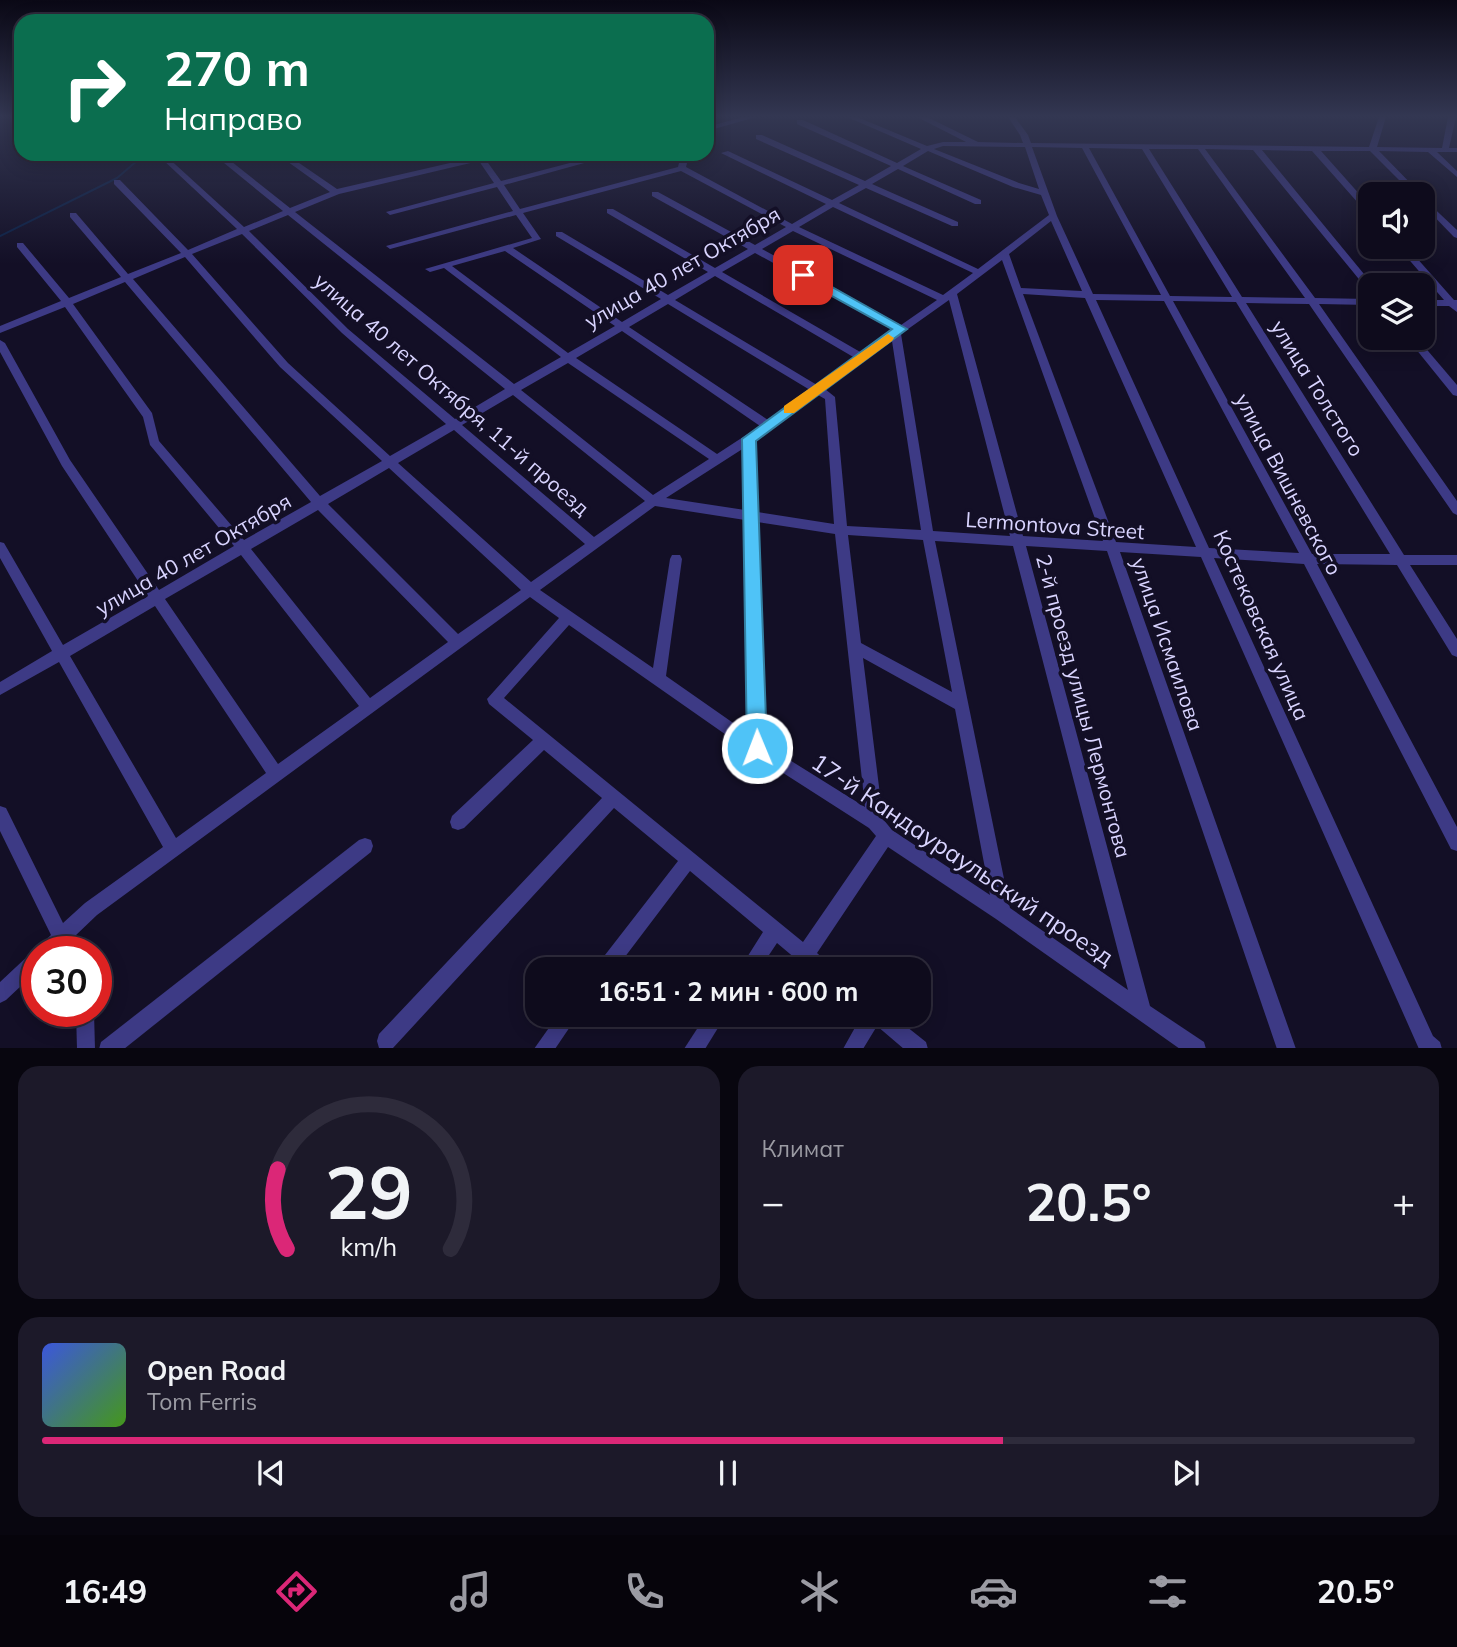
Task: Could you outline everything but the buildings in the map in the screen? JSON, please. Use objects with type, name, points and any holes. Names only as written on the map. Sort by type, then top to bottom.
[{"type":"street","name":"улица 40 лет Октября, 11-й проезд","points":[[175,166],[243,229],[345,331],[594,544]]},
{"type":"street","points":[[231,166],[653,501]]},
{"type":"street","points":[[299,166],[336,192]]},
{"type":"street","points":[[0,330],[336,192],[440,166]]},
{"type":"street","points":[[430,269],[537,239],[486,166]]},
{"type":"street","points":[[390,212],[567,166]]},
{"type":"street","points":[[752,166],[978,272]]},
{"type":"street","points":[[823,166],[954,224]]},
{"type":"street","name":"улица 40 лет Октября","points":[[0,689],[895,166]]},
{"type":"street","points":[[899,166],[978,202]]},
{"type":"street","points":[[971,166],[1046,194]]},
{"type":"street","name":"Костековская улица","points":[[1036,166],[1053,216],[1092,297],[1426,1043],[1433,1048]]},
{"type":"street","name":"улица Вишневского","points":[[1095,166],[1308,559],[1457,843]]},
{"type":"street","name":"улица Толстого","points":[[1156,166],[1457,651]]},
{"type":"street","points":[[1214,166],[1313,302],[1457,510]]},
{"type":"street","points":[[1271,166],[1358,273]]},
{"type":"street","points":[[1330,166],[1358,198]]},
{"type":"street","points":[[1389,166],[1405,182]]},
{"type":"street","points":[[390,246],[682,168],[790,226],[947,296]]},
{"type":"street","name":"17-й Кандаураульский проезд","points":[[117,182],[186,253],[284,365],[530,590],[1197,1048]]},
{"type":"street","points":[[654,194],[898,330]]},
{"type":"street","points":[[610,211],[861,357]]},
{"type":"street","points":[[1435,212],[1457,235]]},
{"type":"street","points":[[73,215],[318,502],[457,642]]},
{"type":"street","points":[[62,936],[91,909],[457,642],[653,501],[749,439],[1053,216]]},
{"type":"street","points":[[559,234],[830,397],[854,646],[880,829],[805,955]]},
{"type":"street","points":[[20,246],[66,301],[148,416],[153,442],[242,547],[369,707]]},
{"type":"street","points":[[507,248],[767,425]]},
{"type":"street","name":"улица Исмаилова","points":[[1004,254],[1112,548],[1287,1048]]},
{"type":"street","points":[[1413,259],[1455,305]]},
{"type":"street","points":[[448,267],[567,357],[718,460]]},
{"type":"street","points":[[1018,291],[1084,294],[1092,297],[1358,302]]},
{"type":"street","name":"2-й проезд улицы Лермонтова","points":[[947,296],[1019,541],[1142,1008]]},
{"type":"street","points":[[1435,304],[1455,305]]},
{"type":"street","points":[[898,330],[928,536],[1002,913]]},
{"type":"street","points":[[0,343],[66,463],[276,774]]},
{"type":"street","points":[[1422,350],[1457,392]]},
{"type":"street","points":[[749,439],[757,748]]},
{"type":"street","name":"Lermontova Street","points":[[653,501],[841,530],[1308,559],[1457,560]]},
{"type":"street","points":[[0,547],[173,849]]},
{"type":"street","points":[[658,680],[676,559]]},
{"type":"street","points":[[568,617],[494,699],[807,957]]},
{"type":"street","points":[[854,646],[961,705]]},
{"type":"street","points":[[458,822],[544,740]]},
{"type":"street","points":[[386,1041],[613,797]]},
{"type":"street","points":[[0,814],[61,936]]},
{"type":"street","points":[[108,1048],[365,846]]},
{"type":"street","points":[[614,957],[689,859]]},
{"type":"street","points":[[757,957],[775,930]]},
{"type":"street","points":[[0,993],[21,974]]},
{"type":"street","points":[[85,1027],[86,1048]]},
{"type":"street","points":[[543,1048],[560,1027]]},
{"type":"street","points":[[693,1048],[708,1027]]},
{"type":"street","points":[[852,1048],[865,1027]]},
{"type":"street","points":[[893,1027],[919,1048]]},
{"type":"waterway","points":[[0,236],[117,178],[131,166]]},
{"type":"slow traffic","points":[[789,409],[888,338]]},
{"type":"route","points":[[757,748],[752,473],[749,439],[901,329],[803,275]]}]
